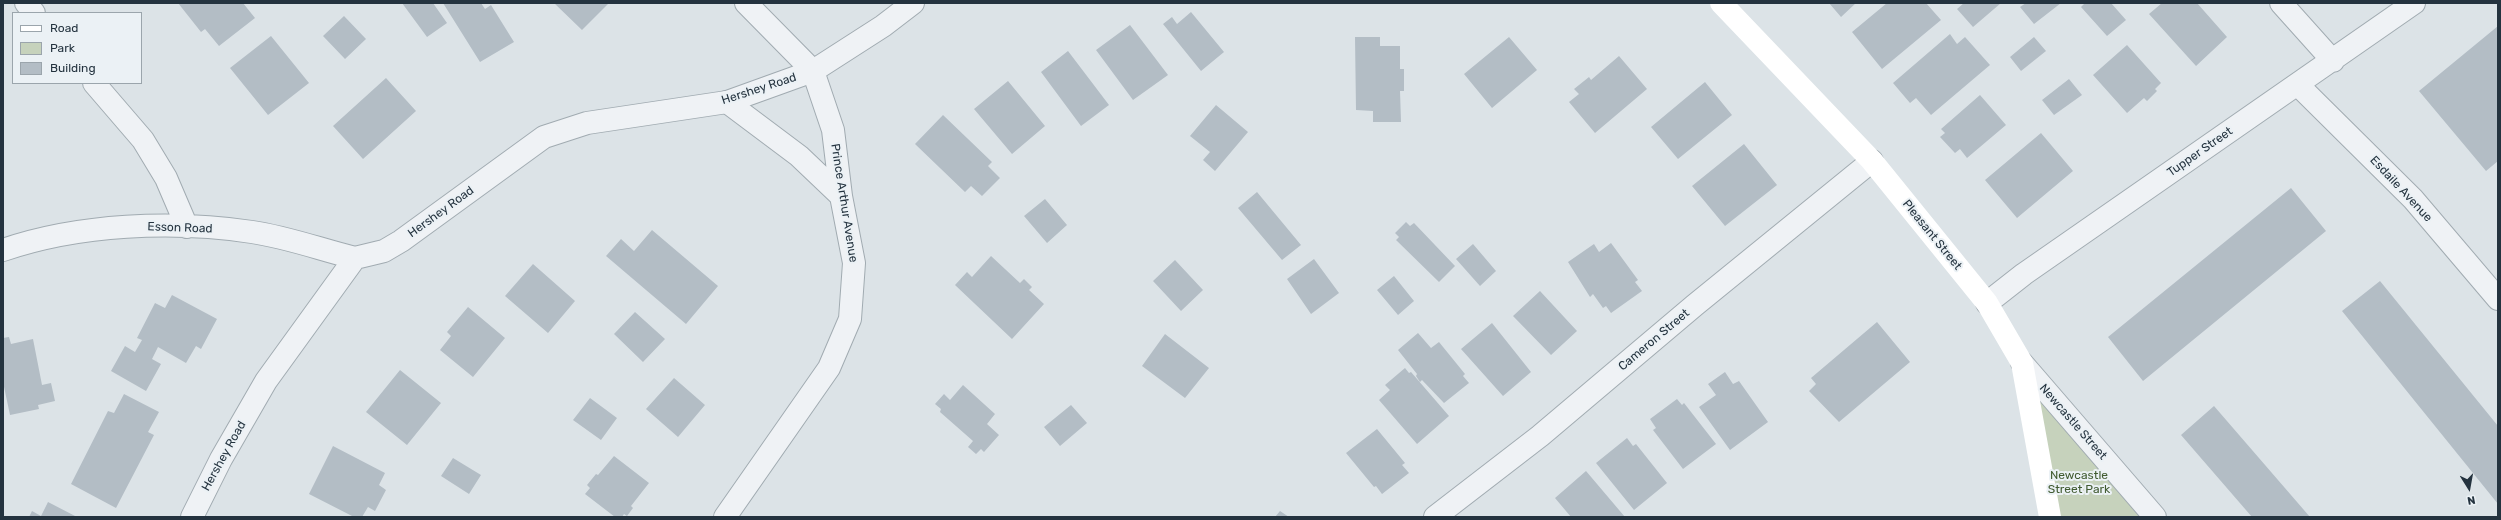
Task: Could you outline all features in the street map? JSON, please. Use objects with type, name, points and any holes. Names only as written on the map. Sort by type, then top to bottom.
[{"type":"main road","name":"Pleasant Street","points":[[1721,3],[1872,161],[1987,303],[2022,363],[2050,517]]},
{"type":"street","points":[[26,3],[33,12]]},
{"type":"street","points":[[746,3],[813,71],[883,26],[913,3]]},
{"type":"street","points":[[2281,3],[2333,61]]},
{"type":"street","name":"Tupper Street","points":[[1987,303],[2024,274],[2333,61],[2414,3]]},
{"type":"street","name":"Hershey Road","points":[[192,517],[221,459],[266,381],[355,258],[384,251],[401,242],[544,137],[587,124],[727,102],[813,71]]},
{"type":"street","name":"Prince Arthur Avenue","points":[[725,517],[829,368],[850,319],[854,263],[840,196],[833,130],[813,71]]},
{"type":"street","points":[[95,84],[142,140],[166,178],[187,227]]},
{"type":"street","name":"Esdaile Avenue","points":[[2298,85],[2413,198],[2498,299]]},
{"type":"street","points":[[727,102],[799,156],[840,196]]},
{"type":"street","name":"Cameron Street","points":[[1435,517],[1540,436],[1695,305],[1872,161]]},
{"type":"street","name":"Esson Road","points":[[3,250],[31,240],[101,227],[187,227],[253,232],[355,258]]},
{"type":"street","name":"Newcastle Street","points":[[2022,363],[2155,517]]},
{"type":"green space","name":"Newcastle Street Park","points":[[2022,363],[2155,517],[2050,517]]},
{"type":"building","points":[[178,3],[243,3],[255,18],[219,46],[205,29],[201,32]]},
{"type":"building","points":[[402,3],[433,3],[447,23],[427,37]]},
{"type":"building","points":[[443,3],[481,3],[485,9],[491,5],[514,42],[480,62]]},
{"type":"building","points":[[554,3],[609,3],[582,30]]},
{"type":"building","points":[[1829,3],[1856,3],[1841,17]]},
{"type":"building","points":[[1887,3],[1926,3],[1941,20],[1882,69],[1852,32]]},
{"type":"building","points":[[1964,3],[2001,3],[1973,27],[1957,9]]},
{"type":"building","points":[[2026,3],[2061,3],[2034,24],[2020,7]]},
{"type":"building","points":[[2085,3],[2111,3],[2126,20],[2107,36],[2081,7]]},
{"type":"building","points":[[2162,3],[2197,3],[2227,37],[2196,66],[2149,14]]},
{"type":"building","points":[[1191,12],[1224,52],[1201,71],[1163,24],[1172,17],[1177,24]]},
{"type":"building","points":[[344,16],[366,39],[345,59],[323,36]]},
{"type":"building","points":[[1130,25],[1168,75],[1133,100],[1096,50]]},
{"type":"building","points":[[2498,26],[2498,161],[2486,171],[2419,91]]},
{"type":"building","points":[[1950,34],[1957,44],[1965,37],[1990,65],[1931,115],[1916,98],[1910,103],[1893,83]]},
{"type":"building","points":[[271,36],[309,83],[268,115],[230,68]]},
{"type":"building","points":[[1355,37],[1380,37],[1380,46],[1400,46],[1400,69],[1404,69],[1404,91],[1400,91],[1401,122],[1373,122],[1373,111],[1356,110]]},
{"type":"building","points":[[1509,37],[1537,70],[1492,108],[1464,74]]},
{"type":"building","points":[[2034,37],[2046,51],[2021,71],[2010,57]]},
{"type":"building","points":[[2127,45],[2161,83],[2155,89],[2157,91],[2147,101],[2144,98],[2127,113],[2093,75]]},
{"type":"building","points":[[1068,51],[1109,105],[1081,126],[1041,72]]},
{"type":"building","points":[[1619,56],[1647,89],[1595,133],[1569,102],[1579,94],[1574,89],[1589,77],[1591,80]]},
{"type":"building","points":[[386,78],[416,111],[363,159],[333,126]]},
{"type":"building","points":[[2069,79],[2082,95],[2054,115],[2042,100]]},
{"type":"building","points":[[1008,81],[1045,126],[1012,154],[974,109]]},
{"type":"building","points":[[1705,82],[1732,115],[1678,159],[1651,127]]},
{"type":"building","points":[[1980,95],[2006,125],[1967,158],[1960,149],[1955,153],[1940,137],[1945,133],[1941,129]]},
{"type":"building","points":[[1216,105],[1248,132],[1215,171],[1203,160],[1210,152],[1190,136]]},
{"type":"building","points":[[943,115],[992,162],[988,166],[1000,178],[982,196],[971,186],[965,192],[915,144]]},
{"type":"building","points":[[2041,133],[2073,171],[2017,218],[1985,180]]},
{"type":"building","points":[[1744,144],[1777,185],[1725,226],[1692,186]]},
{"type":"building","points":[[2291,188],[2326,231],[2143,381],[2108,337]]},
{"type":"building","points":[[1257,192],[1301,245],[1282,260],[1238,208]]},
{"type":"building","points":[[1045,199],[1067,225],[1047,243],[1024,216]]},
{"type":"building","points":[[1406,222],[1410,226],[1414,223],[1455,266],[1439,282],[1396,240],[1399,237],[1395,233]]},
{"type":"building","points":[[652,230],[718,286],[686,324],[606,256],[621,239],[634,251]]},
{"type":"building","points":[[1611,243],[1638,280],[1635,282],[1642,291],[1611,313],[1606,306],[1603,308],[1593,294],[1590,297],[1568,262],[1594,244],[1599,252]]},
{"type":"building","points":[[1473,244],[1496,271],[1480,286],[1456,259]]},
{"type":"building","points":[[991,256],[1020,283],[1024,279],[1032,287],[1029,290],[1044,304],[1012,339],[955,285],[967,272],[972,277]]},
{"type":"building","points":[[1314,259],[1339,293],[1311,314],[1287,279]]},
{"type":"building","points":[[1175,260],[1203,290],[1181,311],[1153,281]]},
{"type":"building","points":[[533,264],[575,301],[548,333],[505,296]]},
{"type":"building","points":[[1394,276],[1414,301],[1398,315],[1377,290]]},
{"type":"building","points":[[2380,281],[2498,426],[2498,504],[2342,311]]},
{"type":"building","points":[[1540,291],[1577,331],[1551,355],[1513,316]]},
{"type":"building","points":[[172,295],[217,319],[201,349],[196,346],[186,363],[158,347],[152,359],[161,364],[146,391],[111,371],[125,346],[135,352],[142,340],[137,338],[155,303],[165,308]]},
{"type":"building","points":[[468,307],[505,338],[473,377],[440,350],[451,336],[447,332]]},
{"type":"building","points":[[635,312],[665,339],[643,362],[614,334]]},
{"type":"building","points":[[1877,322],[1910,362],[1839,422],[1809,391],[1816,384],[1811,378]]},
{"type":"building","points":[[1492,323],[1531,372],[1503,396],[1461,349]]},
{"type":"building","points":[[1418,333],[1431,348],[1439,342],[1465,374],[1463,376],[1469,383],[1444,403],[1422,380],[1420,382],[1416,376],[1417,374],[1398,350]]},
{"type":"building","points":[[1165,334],[1209,368],[1185,398],[1142,366]]},
{"type":"building","points":[[9,337],[11,344],[33,339],[42,385],[51,383],[55,401],[38,405],[39,409],[10,415],[3,382],[3,338]]},
{"type":"building","points":[[1405,368],[1409,373],[1411,372],[1449,416],[1417,444],[1379,400],[1390,390],[1385,385]]},
{"type":"building","points":[[400,370],[441,403],[407,445],[366,412]]},
{"type":"building","points":[[1725,372],[1733,384],[1739,381],[1768,422],[1730,450],[1699,407],[1716,395],[1708,384]]},
{"type":"building","points":[[674,378],[705,405],[678,437],[646,409]]},
{"type":"building","points":[[963,385],[995,414],[987,424],[999,435],[984,452],[981,449],[976,454],[968,447],[973,441],[940,412],[941,409],[935,404],[944,394],[950,400]]},
{"type":"building","points":[[124,394],[159,412],[148,432],[154,435],[116,508],[71,484],[108,411],[114,413]]},
{"type":"building","points":[[590,398],[617,418],[601,440],[573,420]]},
{"type":"building","points":[[1677,399],[1682,405],[1684,403],[1716,444],[1683,469],[1653,430],[1656,428],[1650,419]]},
{"type":"building","points":[[1071,405],[1087,423],[1060,446],[1044,427]]},
{"type":"building","points":[[2214,406],[2310,517],[2252,517],[2181,435]]},
{"type":"building","points":[[1377,429],[1405,463],[1402,465],[1409,473],[1382,494],[1376,486],[1374,487],[1346,453]]},
{"type":"building","points":[[1627,438],[1633,446],[1636,444],[1667,483],[1634,510],[1596,463]]},
{"type":"building","points":[[333,446],[385,473],[379,485],[386,490],[375,511],[368,507],[362,517],[354,517],[309,494]]},
{"type":"building","points":[[614,456],[649,483],[631,506],[633,508],[627,516],[624,514],[622,517],[615,517],[585,494],[590,488],[587,485],[596,474],[598,475]]},
{"type":"building","points":[[453,458],[481,475],[469,494],[441,476]]},
{"type":"building","points":[[1586,471],[1625,517],[1571,517],[1555,498]]},
{"type":"building","points":[[48,502],[77,517],[29,517],[32,511],[41,516]]},
{"type":"building","points":[[1280,511],[1289,517],[1275,517]]}]
